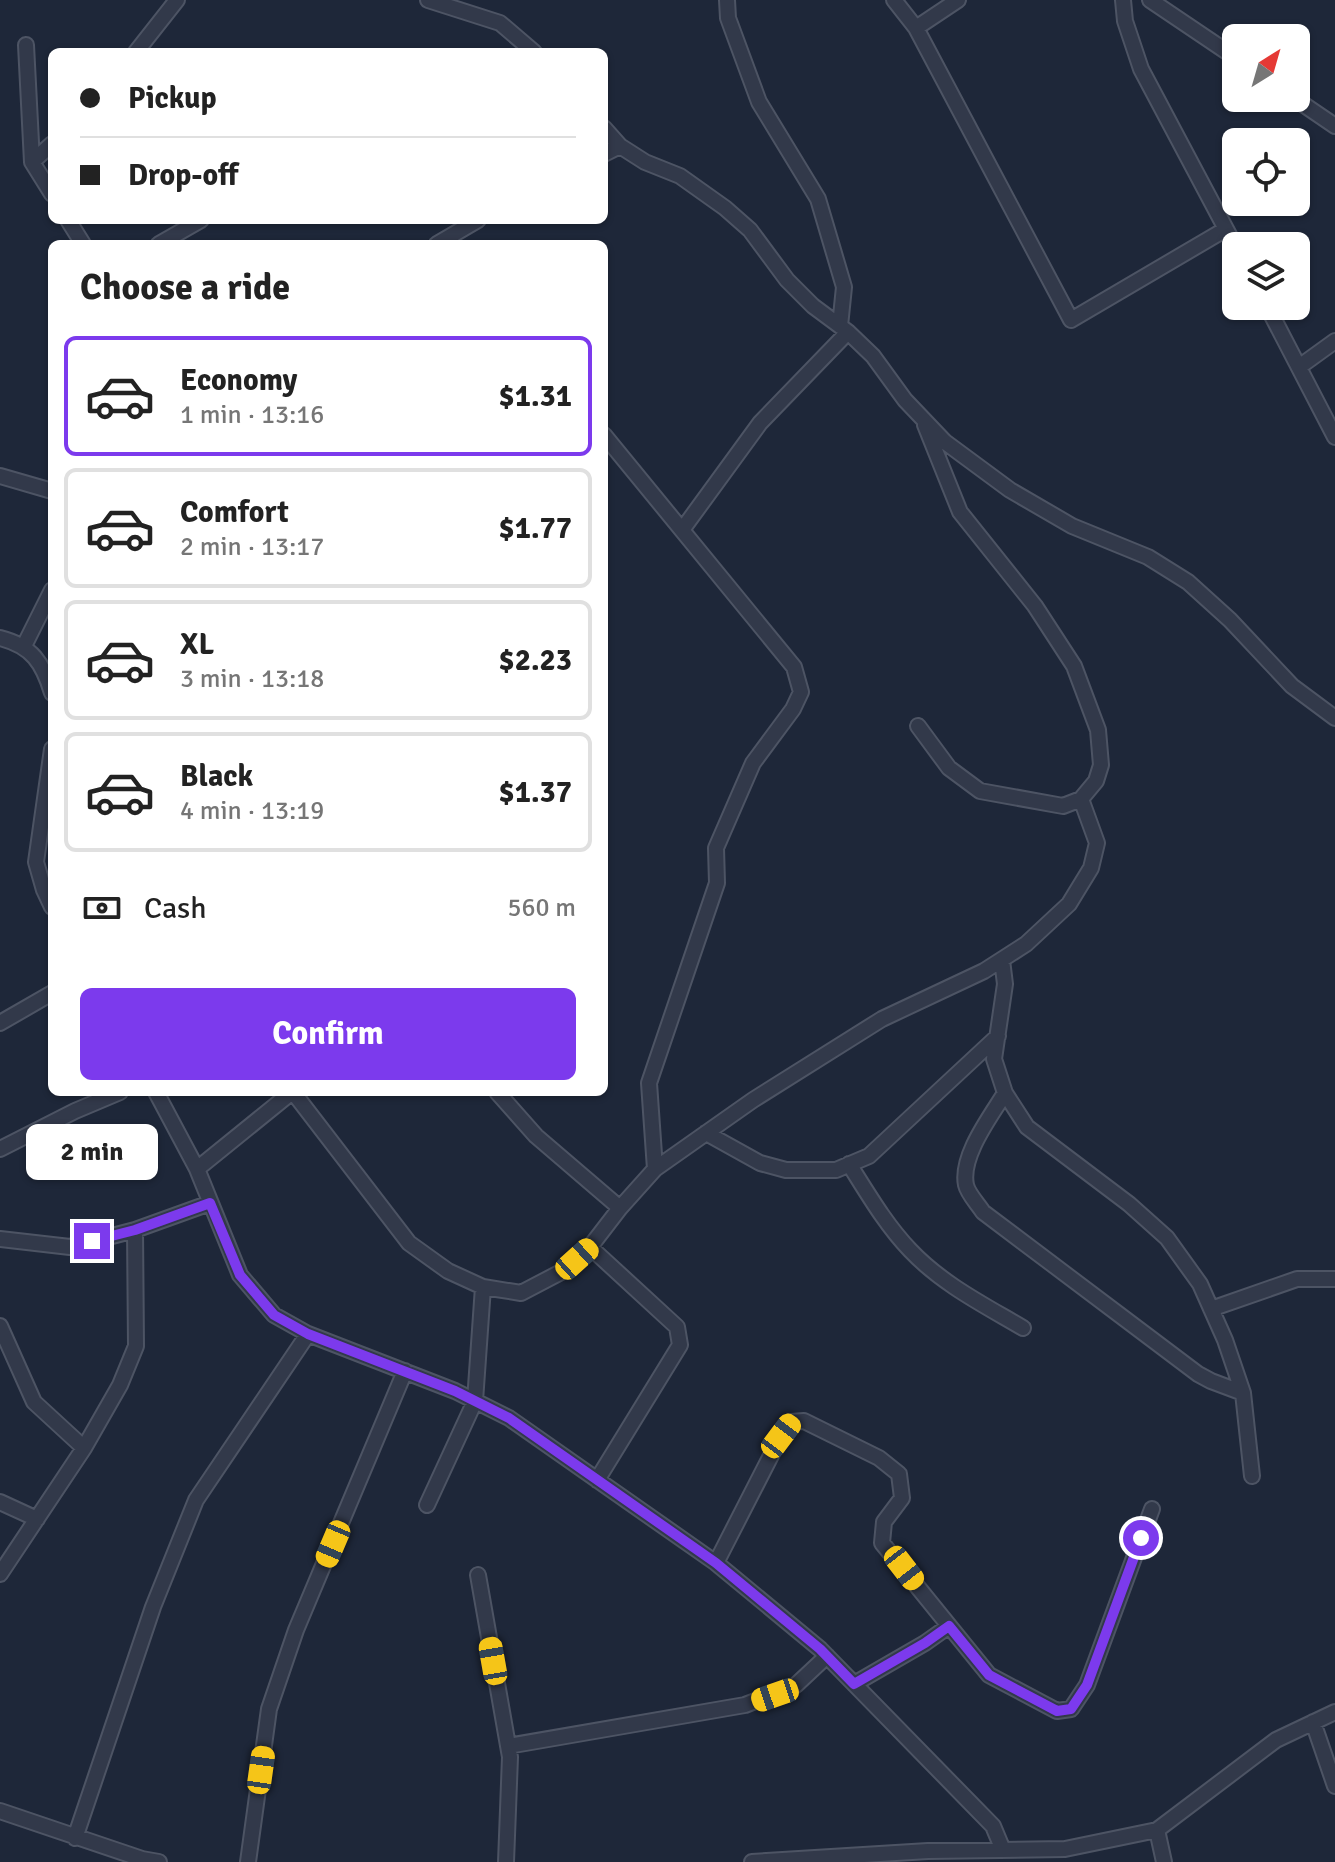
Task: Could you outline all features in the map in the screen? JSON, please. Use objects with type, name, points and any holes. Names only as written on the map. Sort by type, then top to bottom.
[{"type":"street","points":[[139,48],[177,0]]},
{"type":"street","points":[[428,0],[500,23],[529,48]]},
{"type":"street","points":[[682,530],[760,423],[844,329],[844,287],[818,199],[759,102],[728,18],[727,0]]},
{"type":"street","points":[[894,0],[916,28],[1071,320],[1226,229]]},
{"type":"street","points":[[916,28],[958,0]]},
{"type":"street","points":[[1123,0],[1125,21],[1141,69],[1228,232]]},
{"type":"street","points":[[1150,0],[1222,49]]},
{"type":"street","points":[[26,45],[32,162],[48,188]]},
{"type":"street","points":[[1310,109],[1335,126]]},
{"type":"street","points":[[608,132],[620,146],[645,162],[680,176],[750,230],[787,280],[873,356],[905,400],[945,442],[1010,490],[1072,526],[1148,557],[1188,582],[1230,620],[1292,686],[1335,718]]},
{"type":"street","points":[[608,152],[620,146]]},
{"type":"street","points":[[32,162],[48,148]]},
{"type":"street","points":[[166,240],[194,224]]},
{"type":"street","points":[[448,240],[472,224]]},
{"type":"street","points":[[1274,320],[1335,437]]},
{"type":"street","points":[[1299,367],[1335,341]]},
{"type":"street","points":[[918,726],[949,768],[980,791],[1063,806],[1081,799],[1096,781],[1101,765],[1098,730],[1074,666],[1035,606],[960,512],[921,417]]},
{"type":"street","points":[[608,440],[794,667],[801,692],[793,709],[753,763],[716,848],[717,883],[649,1083],[655,1169]]},
{"type":"street","points":[[0,476],[48,490]]},
{"type":"street","points":[[24,646],[48,598]]},
{"type":"street","points":[[0,638],[24,646],[44,668],[48,680]]},
{"type":"street","points":[[296,1096],[409,1243],[448,1271],[483,1287],[521,1293],[563,1271],[590,1247],[655,1169],[753,1100],[882,1019],[984,971],[1026,944],[1069,904],[1091,868],[1097,843],[1081,799]]},
{"type":"street","points":[[48,801],[36,862],[48,898]]},
{"type":"street","points":[[1002,960],[1005,984],[994,1059],[1005,1093],[1027,1127],[1129,1204],[1167,1238],[1200,1284],[1225,1340],[1243,1393],[1252,1476]]},
{"type":"street","points":[[0,1023],[48,995]]},
{"type":"street","points":[[706,1133],[760,1163],[786,1170],[836,1170],[869,1156],[998,1036]]},
{"type":"street","points":[[1005,1093],[975,1142],[967,1165],[966,1186],[983,1212],[1198,1374],[1243,1393]]},
{"type":"street","points":[[0,1149],[111,1096]]},
{"type":"street","points":[[158,1096],[197,1169],[240,1275],[274,1315],[308,1334],[405,1371],[509,1418],[716,1563],[827,1656],[993,1826],[1003,1850]]},
{"type":"street","points":[[197,1169],[288,1096]]},
{"type":"street","points":[[501,1096],[536,1136],[620,1208]]},
{"type":"street","points":[[849,1164],[882,1217],[911,1252],[955,1288],[1023,1328]]},
{"type":"street","points":[[0,1239],[70,1247],[135,1230],[210,1203]]},
{"type":"street","points":[[0,1574],[84,1448],[120,1385],[136,1346],[135,1230]]},
{"type":"street","points":[[590,1247],[677,1327],[680,1345],[597,1480]]},
{"type":"street","points":[[1211,1309],[1297,1279],[1335,1279]]},
{"type":"street","points":[[427,1505],[475,1401],[483,1287]]},
{"type":"street","points":[[0,1326],[34,1402],[84,1448]]},
{"type":"street","points":[[75,1838],[153,1607],[196,1500],[308,1334]]},
{"type":"street","points":[[248,1862],[269,1709],[296,1630],[405,1371]]},
{"type":"street","points":[[716,1563],[781,1436],[791,1422],[804,1421],[879,1458],[899,1474],[902,1498],[884,1522],[882,1543],[989,1675],[1057,1711],[1071,1709],[1087,1685],[1152,1509]]},
{"type":"street","points":[[0,1502],[37,1519]]},
{"type":"street","points":[[478,1575],[510,1757],[506,1862]]},
{"type":"street","points":[[854,1684],[949,1626]]},
{"type":"street","points":[[508,1746],[745,1705],[796,1685],[827,1656]]},
{"type":"street","points":[[752,1862],[928,1851],[1003,1850],[1039,1856],[1157,1830],[1276,1740],[1335,1712]]},
{"type":"street","points":[[1313,1722],[1335,1786]]},
{"type":"street","points":[[0,1811],[75,1838],[159,1862]]},
{"type":"street","points":[[1157,1830],[1164,1862]]},
{"type":"route","points":[[92,1241],[135,1230],[210,1203],[240,1275],[274,1315],[308,1334],[455,1391],[509,1418],[716,1563],[820,1649],[854,1684],[949,1626],[989,1675],[1057,1711],[1071,1709],[1087,1685],[1141,1538]]}]
